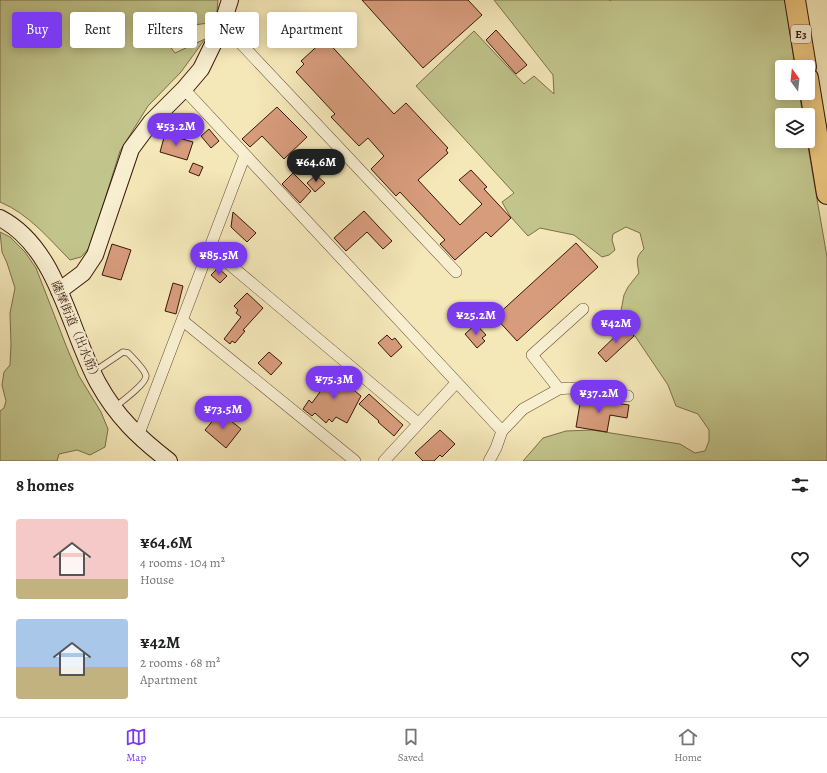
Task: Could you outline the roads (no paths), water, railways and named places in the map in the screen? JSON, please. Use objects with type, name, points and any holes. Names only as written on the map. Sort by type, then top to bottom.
[{"type":"highway","name":"E3","points":[[795,0],[805,60]]},
{"type":"highway","points":[[812,100],[827,194]]},
{"type":"street","points":[[226,12],[230,0]]},
{"type":"street","points":[[59,291],[82,273],[95,255],[131,149],[151,122],[184,89],[201,69],[211,48]]},
{"type":"street","points":[[245,48],[456,272]]},
{"type":"street","points":[[184,89],[502,431]]},
{"type":"street","points":[[138,436],[245,155]]},
{"type":"street","name":"薩摩街道（出水筋）","points":[[0,218],[19,231],[37,251],[53,277],[93,372],[114,408],[138,436],[169,461]]},
{"type":"street","points":[[210,248],[418,423]]},
{"type":"street","points":[[559,389],[532,355],[583,309]]},
{"type":"street","points":[[182,320],[355,461]]},
{"type":"street","points":[[384,461],[456,383]]},
{"type":"street","points":[[489,461],[496,448],[502,431],[523,409],[559,389],[569,388],[628,396]]},
{"type":"lane","points":[[93,372],[124,352],[128,353],[144,371],[146,376],[145,380],[114,408]]}]
